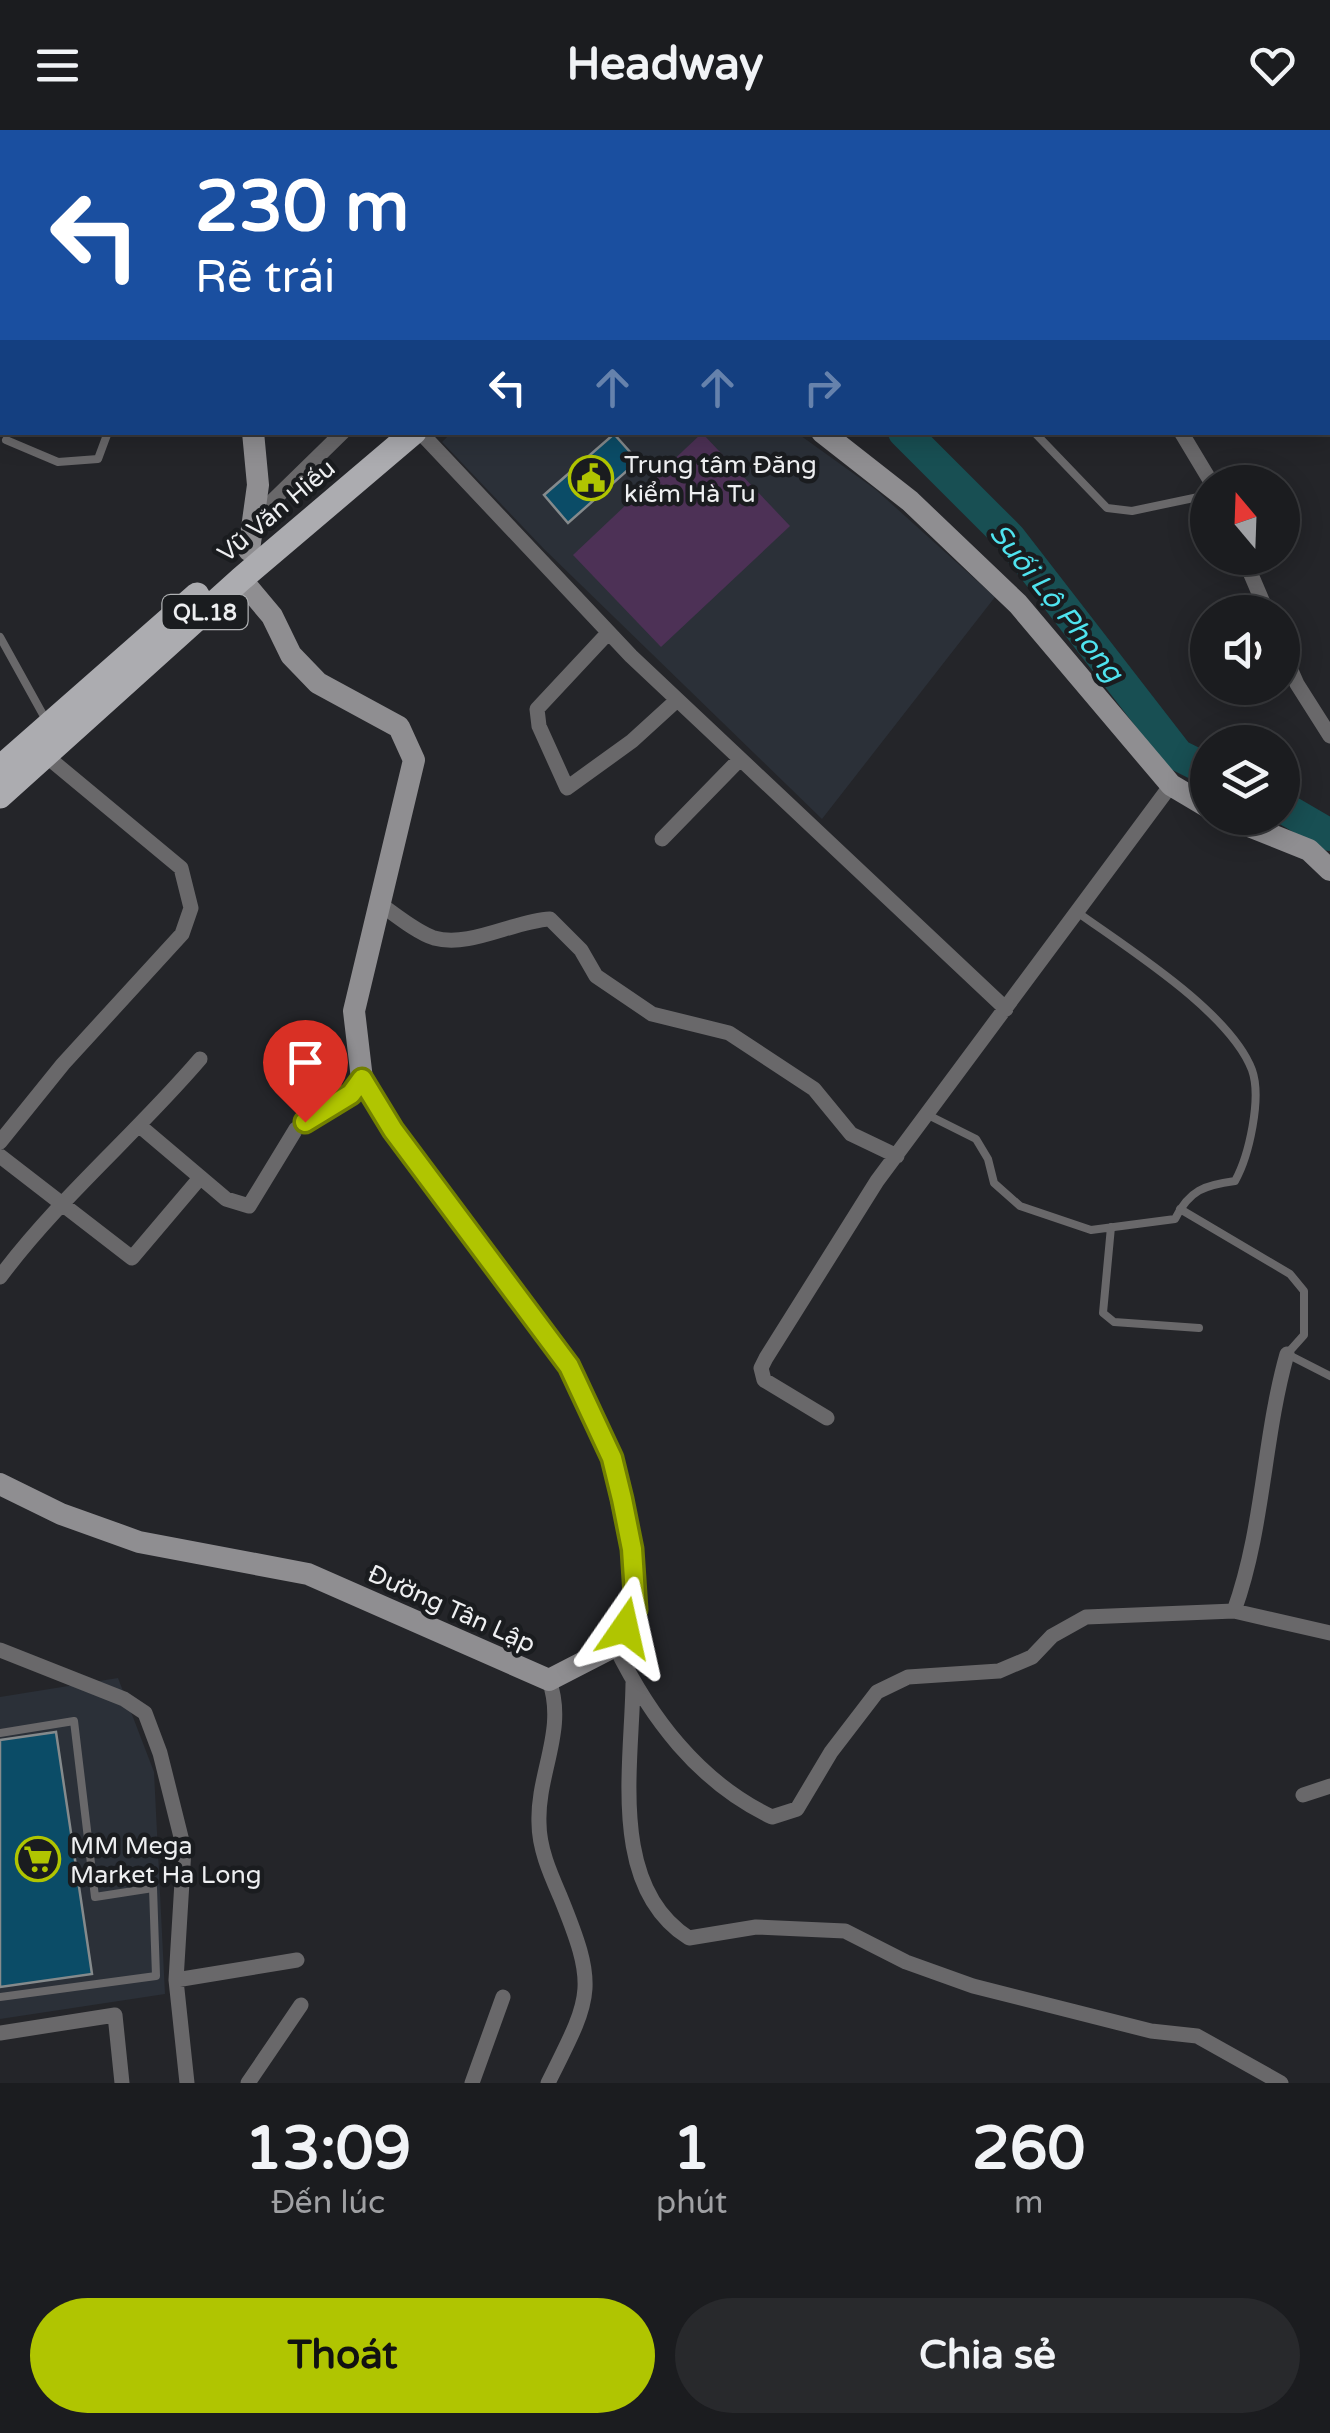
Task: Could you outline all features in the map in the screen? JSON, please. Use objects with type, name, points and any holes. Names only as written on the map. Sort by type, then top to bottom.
[{"type":"main road","name":"Vũ Văn Hiếu","points":[[0,768],[384,435]]},
{"type":"main road","name":"Vũ Văn Hiếu","points":[[0,796],[241,579],[413,435]]},
{"type":"street","points":[[250,550],[258,485],[253,435]]},
{"type":"street","points":[[254,520],[341,435]]},
{"type":"street","points":[[420,435],[608,634],[1006,1008]]},
{"type":"street","points":[[826,435],[910,501],[1018,604],[1171,785],[1190,796]]},
{"type":"street","points":[[1183,435],[1201,465]]},
{"type":"street","points":[[241,579],[272,616],[291,655],[318,682],[399,727],[414,760],[354,1011],[362,1079],[393,1130],[569,1366],[612,1458],[632,1549],[636,1610],[615,1646],[633,1683],[706,1777],[772,1817],[797,1810],[832,1752],[876,1692],[908,1677],[999,1670],[1032,1657],[1052,1636],[1086,1617],[1234,1611],[1330,1633]]},
{"type":"street","points":[[608,634],[537,709],[539,726],[567,788],[632,741],[677,700]]},
{"type":"street","points":[[1300,690],[1330,736]]},
{"type":"street","points":[[0,1142],[62,1064],[182,934],[191,908],[181,868],[45,755]]},
{"type":"street","points":[[662,839],[740,759]]},
{"type":"street","points":[[827,1418],[764,1380],[761,1368],[869,1193],[1171,785]]},
{"type":"street","points":[[1272,835],[1309,850],[1330,870]]},
{"type":"street","points":[[380,904],[431,937],[456,941],[526,920],[550,919],[581,950],[596,976],[652,1014],[729,1034],[814,1088],[851,1134],[897,1156]]},
{"type":"street","points":[[0,1278],[59,1202],[141,1127],[200,1059]]},
{"type":"street","points":[[141,1127],[199,1179],[233,1204],[248,1206],[296,1129],[351,1094],[362,1079]]},
{"type":"street","points":[[0,1156],[132,1258],[199,1179]]},
{"type":"street","points":[[1234,1611],[1254,1540],[1264,1466],[1287,1354]]},
{"type":"street","name":"Đường Tân Lập","points":[[0,1484],[60,1514],[140,1542],[308,1574],[549,1680],[615,1646]]},
{"type":"street","points":[[0,1650],[124,1699],[144,1713],[160,1753],[184,1849],[176,1980],[187,2083]]},
{"type":"street","points":[[548,2083],[583,2009],[587,1982],[586,1965],[549,1868],[538,1827],[556,1725],[556,1700],[549,1680]]},
{"type":"street","points":[[633,1683],[632,1846],[647,1891],[665,1923],[689,1938],[756,1926],[845,1930],[906,1962],[973,1986],[1151,2030],[1197,2036],[1281,2083]]},
{"type":"street","points":[[1303,1795],[1330,1786]]},
{"type":"street","points":[[176,1980],[297,1960]]},
{"type":"street","points":[[472,2083],[503,1997]]},
{"type":"street","points":[[248,2083],[301,2005]]},
{"type":"street","points":[[0,2033],[115,2015],[122,2083]]},
{"type":"lane","points":[[6,440],[58,462],[98,459],[107,435]]},
{"type":"lane","points":[[1037,435],[1108,508],[1132,511],[1190,499]]},
{"type":"lane","points":[[0,637],[49,725]]},
{"type":"lane","points":[[927,1114],[976,1140],[988,1159],[994,1183],[1020,1206],[1091,1230],[1175,1218],[1204,1185],[1235,1181],[1248,1158],[1253,1072],[1233,1040],[1174,982],[1077,912]]},
{"type":"lane","points":[[1180,1209],[1290,1274],[1304,1291],[1304,1336],[1287,1354],[1330,1376]]},
{"type":"lane","points":[[1111,1228],[1103,1313],[1114,1322],[1199,1328]]},
{"type":"lane","points":[[0,1733],[74,1721],[95,1897],[153,1888],[156,1976],[0,1997]]},
{"type":"shaded area","points":[[449,435],[800,435],[875,489],[995,597],[822,819],[544,549],[442,442]]},
{"type":"shaded area","points":[[700,435],[790,526],[661,647],[573,555]]},
{"type":"shaded area","points":[[118,1678],[154,1772],[165,1994],[0,2019],[0,1697]]},
{"type":"building","name":"Trung tâm Đăng kiểm Hà Tu","points":[[613,435],[638,461],[568,523],[544,495]]},
{"type":"building","name":"MM Mega Market Ha Long","points":[[56,1732],[92,1974],[0,1987],[0,1740]]},
{"type":"waterway","name":"Suối Lộ Phong","points":[[907,435],[1010,538],[1178,755],[1190,761]]},
{"type":"waterway","name":"Suối Lộ Phong","points":[[1300,818],[1330,835]]},
{"type":"place","name":"Trung tâm Đăng kiểm Hà Tu","points":[[591,478]]},
{"type":"place","name":"MM Mega Market Ha Long","points":[[38,1859]]},
{"type":"route","points":[[305,1122],[351,1094],[362,1079],[393,1130],[569,1366],[612,1458],[622,1499],[632,1549],[636,1610],[625,1628]]}]
